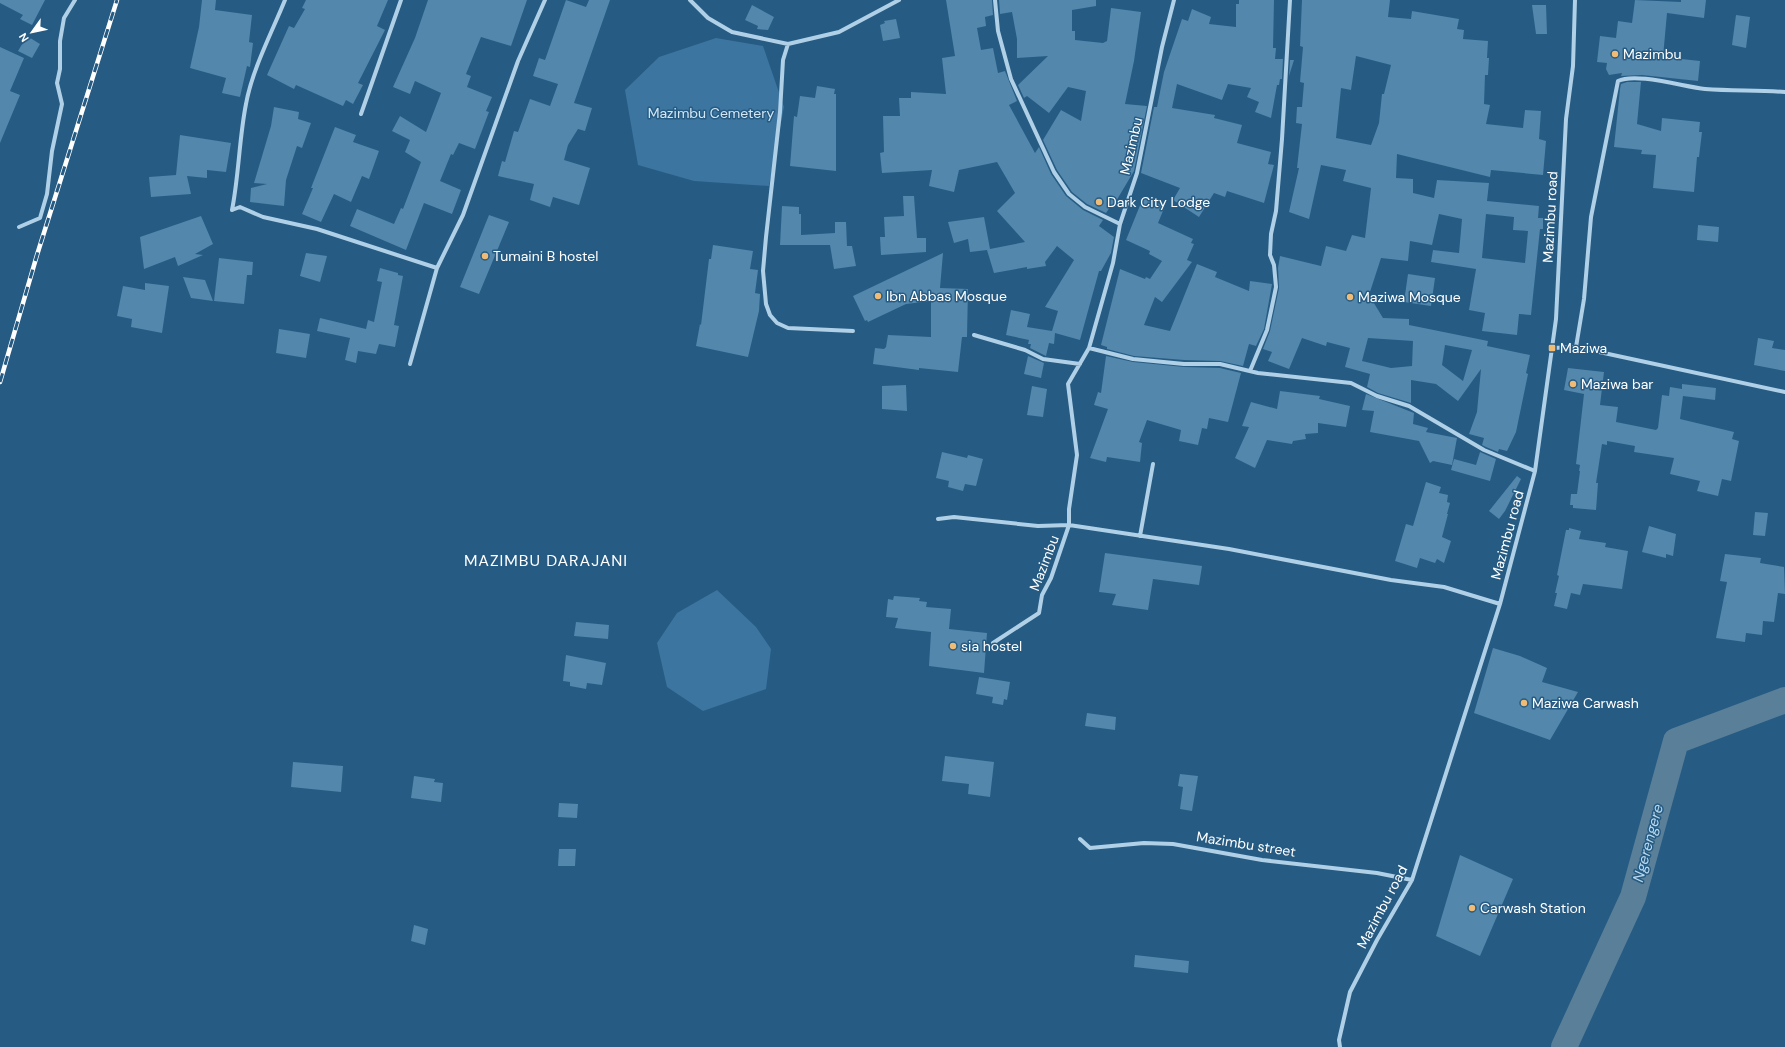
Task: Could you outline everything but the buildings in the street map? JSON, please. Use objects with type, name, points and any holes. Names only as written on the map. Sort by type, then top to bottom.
[{"type":"street","points":[[19,227],[40,218],[47,194],[52,152],[62,104],[57,83],[60,69],[60,41],[64,18],[75,0]]},
{"type":"street","points":[[285,0],[257,69],[246,102],[238,179],[232,210],[240,207],[263,217],[317,229],[437,268]]},
{"type":"street","points":[[361,114],[401,0]]},
{"type":"street","points":[[410,364],[437,268],[463,215],[482,168],[518,61],[544,0]]},
{"type":"street","points":[[690,0],[708,18],[732,32],[788,44],[839,32],[899,0]]},
{"type":"street","points":[[995,0],[998,31],[1011,79],[1054,172],[1069,194],[1085,207],[1120,224]]},
{"type":"street","name":"Mazimbu","points":[[992,643],[1039,613],[1042,595],[1070,525],[1069,509],[1077,455],[1068,384],[1089,348],[1113,263],[1120,224],[1137,173],[1162,47],[1174,0]]},
{"type":"street","points":[[1250,371],[1267,330],[1276,287],[1274,265],[1270,254],[1271,234],[1276,211],[1282,139],[1290,0]]},
{"type":"street","name":"Mazimbu road","points":[[1340,1047],[1339,1040],[1350,992],[1377,940],[1412,880],[1500,604],[1535,471],[1556,319],[1566,119],[1572,66],[1575,0]]},
{"type":"street","points":[[788,44],[782,60],[779,119],[763,271],[766,304],[770,315],[777,323],[788,328],[853,331]]},
{"type":"street","points":[[1576,347],[1584,299],[1591,217],[1618,81],[1627,78],[1705,89],[1785,92]]},
{"type":"street","points":[[974,335],[1025,350],[1043,360],[1080,364]]},
{"type":"street","points":[[1552,348],[1576,347],[1785,392]]},
{"type":"street","points":[[1089,348],[1133,359],[1184,364],[1220,364],[1250,371],[1351,383],[1376,396],[1409,406],[1484,450],[1535,471]]},
{"type":"street","points":[[1140,536],[1153,464]]},
{"type":"street","name":"Mazimbu","points":[[938,519],[954,517],[1038,526],[1070,525]]},
{"type":"street","points":[[1070,525],[1100,531],[1229,549],[1391,580],[1444,587],[1500,604]]},
{"type":"street","name":"Mazimbu street","points":[[1080,839],[1090,848],[1144,843],[1173,844],[1262,860],[1377,873],[1412,880]]},
{"type":"green space","name":"Mazimbu Cemetery","points":[[716,38],[763,46],[784,107],[769,186],[694,181],[638,165],[625,90],[659,57]]},
{"type":"green space","points":[[717,590],[756,627],[771,649],[766,689],[703,711],[667,687],[657,643],[677,613]]},
{"type":"waterway","name":"Ngerengere","points":[[1564,1047],[1633,897],[1676,741],[1785,700]]},
{"type":"railway","points":[[0,382],[37,255],[117,0]]},
{"type":"place","name":"Mazimbu","points":[[1615,54]]},
{"type":"place","name":"Dark City Lodge","points":[[1099,202]]},
{"type":"place","name":"Tumaini B hostel","points":[[485,256]]},
{"type":"place","name":"Ibn Abbas Mosque","points":[[878,296]]},
{"type":"place","name":"Maziwa Mosque","points":[[1350,297]]},
{"type":"place","name":"Maziwa","points":[[1552,348]]},
{"type":"place","name":"Maziwa bar","points":[[1573,384]]},
{"type":"place","name":"sia hostel","points":[[953,646]]},
{"type":"place","name":"Maziwa Carwash","points":[[1524,703]]},
{"type":"place","name":"Carwash Station","points":[[1472,908]]},
{"type":"district","name":"MAZIMBU DARAJANI","points":[[546,560]]}]
